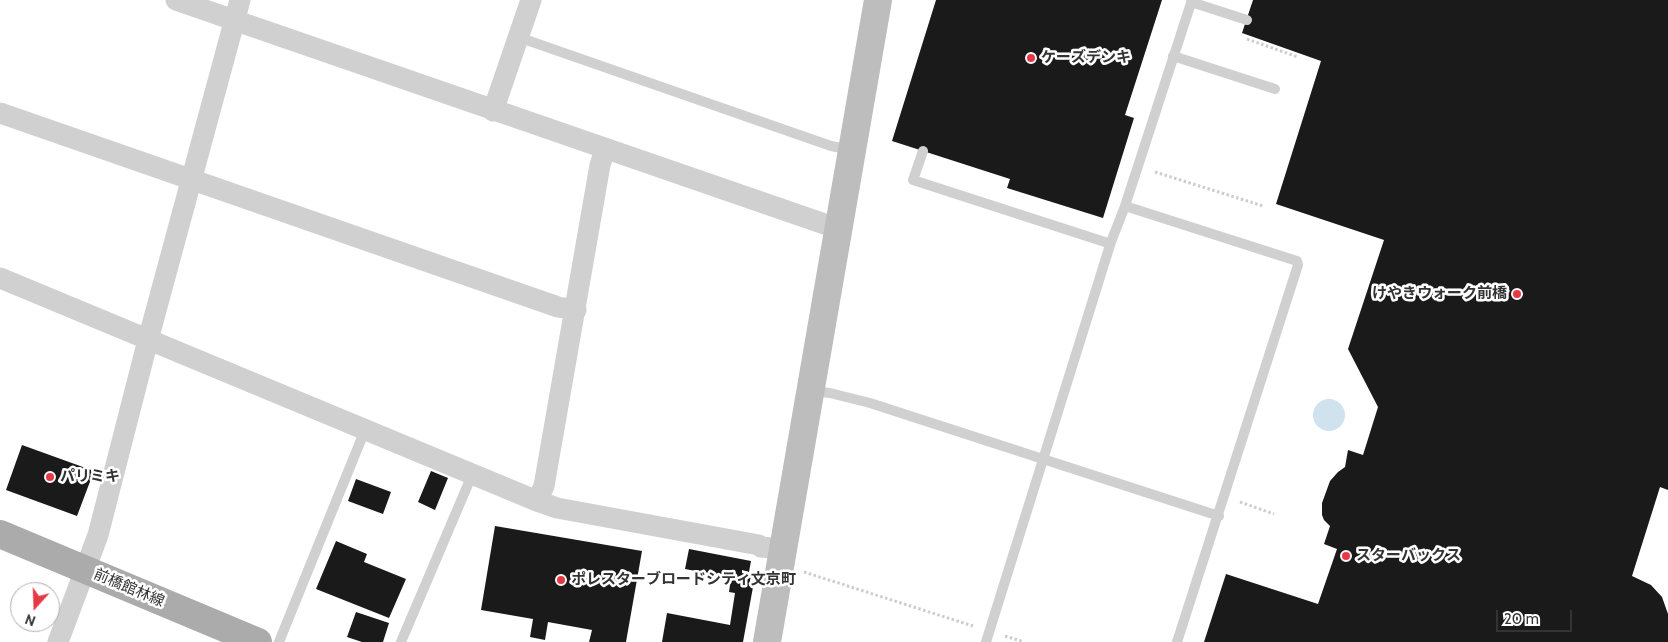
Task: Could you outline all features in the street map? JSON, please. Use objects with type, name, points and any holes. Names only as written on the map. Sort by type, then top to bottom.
[{"type":"main road","name":"前橋館林線","points":[[0,534],[258,642]]},
{"type":"street","points":[[176,0],[237,10],[493,111],[839,229]]},
{"type":"street","points":[[493,111],[531,0]]},
{"type":"street","points":[[767,642],[878,0]]},
{"type":"street","points":[[58,642],[98,535],[190,181],[237,10]]},
{"type":"street","points":[[0,113],[190,181],[558,308],[576,310]]},
{"type":"street","points":[[538,502],[544,486],[600,165],[606,150]]},
{"type":"street","points":[[0,278],[538,502],[557,508],[761,547],[783,549]]},
{"type":"lane","points":[[986,642],[1111,242],[1138,167],[1191,1],[1247,20]]},
{"type":"lane","points":[[518,37],[831,146],[852,150]]},
{"type":"lane","points":[[1173,56],[1275,89]]},
{"type":"lane","points":[[922,151],[913,180],[1108,243],[1111,242]]},
{"type":"lane","points":[[1125,206],[1297,261],[1295,274],[1177,642]]},
{"type":"lane","points":[[811,391],[830,393],[870,403],[1218,516]]},
{"type":"lane","points":[[278,642],[365,430]]},
{"type":"lane","points":[[401,642],[472,475]]},
{"type":"path","points":[[1138,167],[1264,206]]},
{"type":"path","points":[[802,572],[1024,642]]},
{"type":"water","points":[[1329,399],[1341,403],[1345,415],[1341,427],[1329,431],[1317,427],[1313,415],[1317,403]]},
{"type":"building","name":"ケーズデンキ","points":[[936,0],[1162,0],[1125,115],[1134,118],[1103,218],[1007,188],[1010,179],[892,141]]},
{"type":"building","name":"けやきウォーク前橋","points":[[1253,0],[1668,0],[1668,490],[1660,487],[1632,576],[1651,585],[1662,597],[1668,614],[1668,642],[1204,642],[1226,574],[1318,604],[1337,549],[1324,544],[1330,526],[1322,515],[1322,503],[1330,481],[1345,467],[1348,450],[1363,455],[1378,407],[1348,349],[1384,240],[1276,204],[1321,61],[1242,33]]},
{"type":"building","points":[[22,445],[94,471],[77,516],[6,490]]},
{"type":"building","points":[[431,471],[448,478],[435,510],[418,502]]},
{"type":"building","points":[[356,479],[391,492],[383,514],[348,501]]},
{"type":"building","name":"ポレスターブロードシティ文京町","points":[[495,526],[642,551],[626,642],[589,642],[592,630],[548,622],[545,640],[530,637],[533,619],[481,610]]},
{"type":"building","points":[[336,541],[367,554],[364,562],[406,579],[389,618],[316,589]]},
{"type":"building","points":[[689,549],[751,561],[749,572],[742,570],[742,573],[751,575],[749,586],[753,587],[743,642],[662,642],[667,613],[730,625],[735,593],[729,592],[730,585],[727,585],[728,580],[732,581],[733,578],[685,569]]},
{"type":"building","points":[[356,612],[389,623],[383,642],[362,642],[347,637]]},
{"type":"place","name":"ケーズデンキ","points":[[1031,58]]},
{"type":"place","name":"けやきウォーク前橋","points":[[1517,294]]},
{"type":"place","name":"パリミキ","points":[[50,477]]},
{"type":"place","name":"スターバックス","points":[[1346,556]]},
{"type":"place","name":"ポレスターブロードシティ文京町","points":[[561,580]]}]
